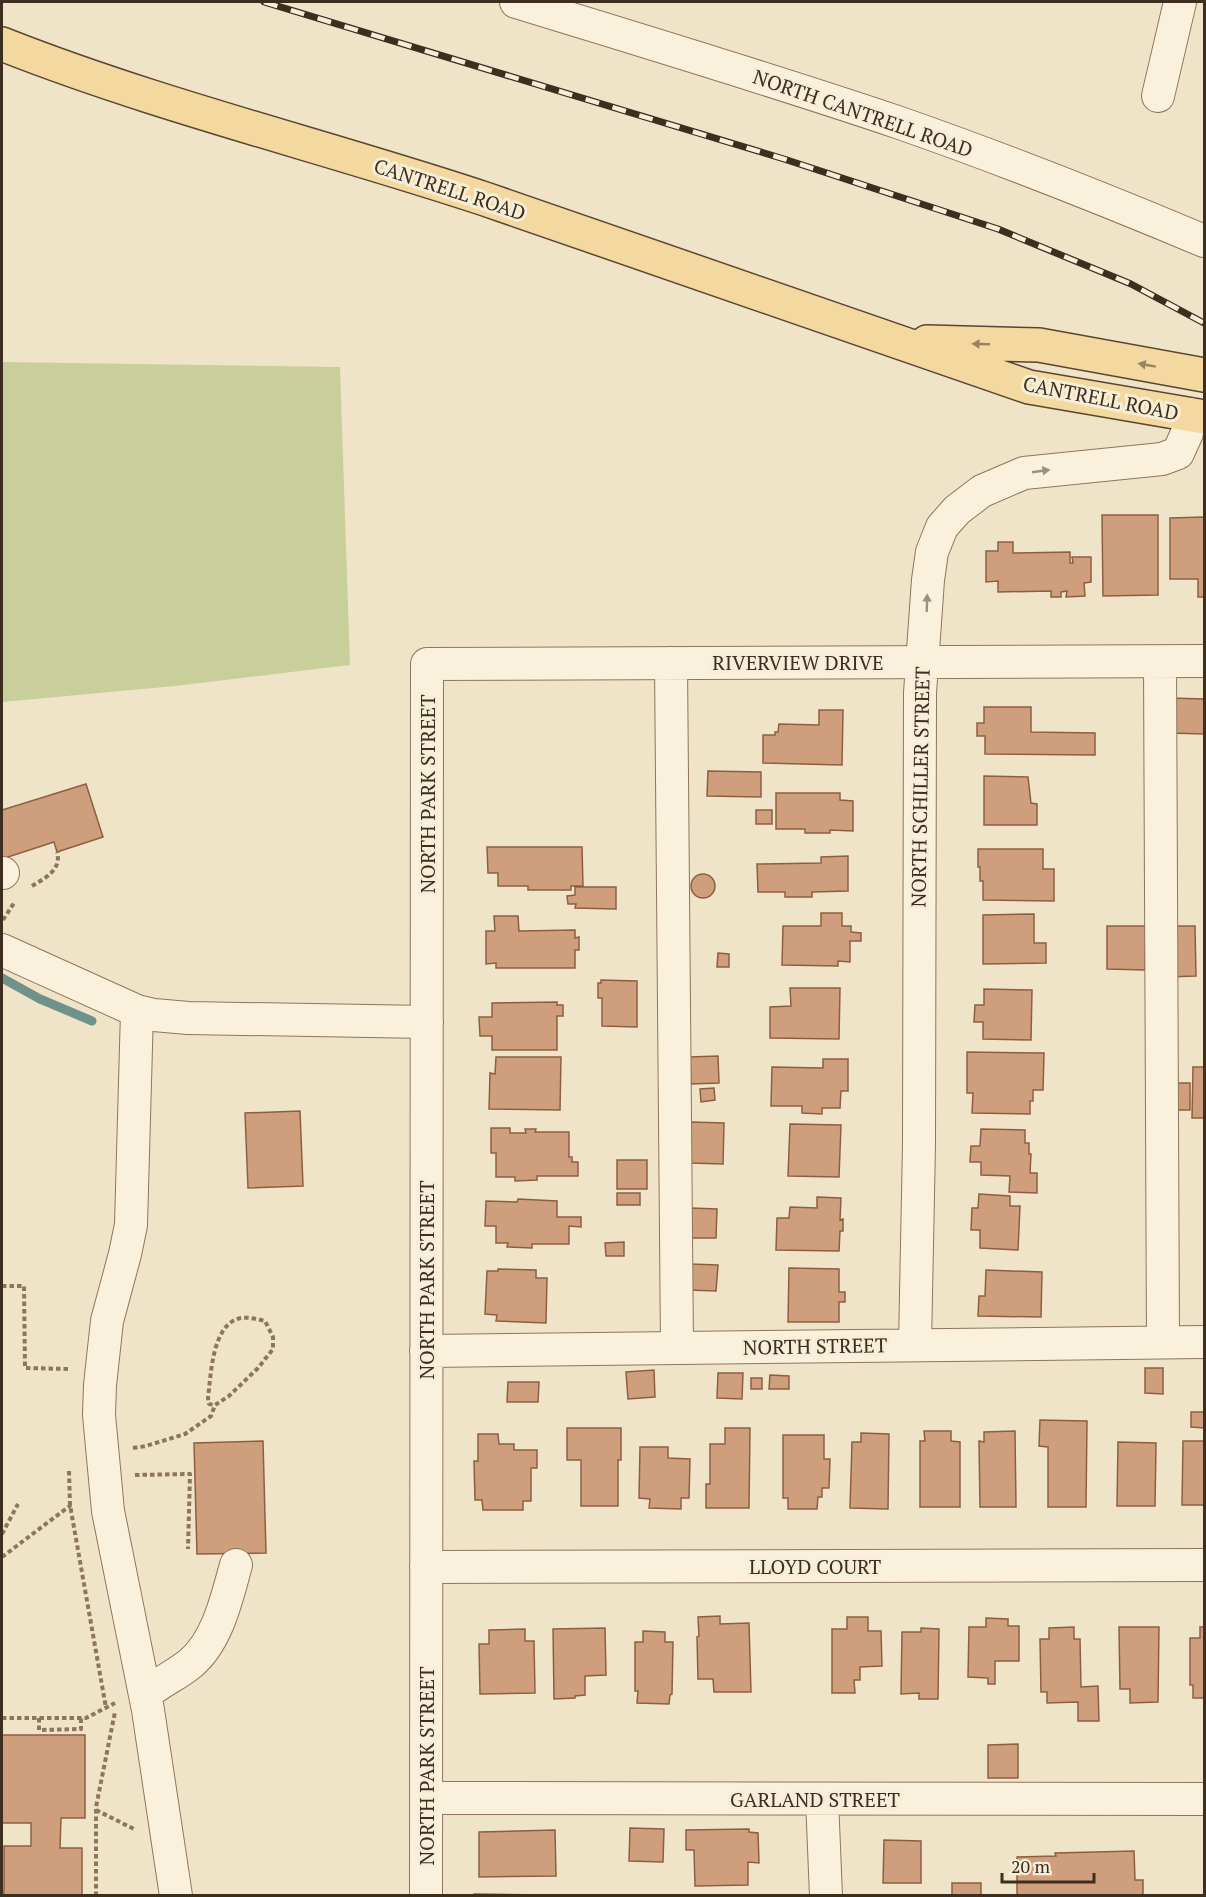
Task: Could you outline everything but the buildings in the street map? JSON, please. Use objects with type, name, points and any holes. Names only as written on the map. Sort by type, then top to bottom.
[{"type":"main road","name":"CANTRELL ROAD","points":[[2,44],[56,65],[267,134],[396,170],[485,199],[1029,387],[1194,422]]},
{"type":"main road","name":"CANTRELL ROAD","points":[[896,341],[1039,345],[1204,375]]},
{"type":"street","name":"NORTH CANTRELL ROAD","points":[[516,2],[818,95],[903,124],[1084,191],[1204,241]]},
{"type":"street","points":[[1158,96],[1180,2]]},
{"type":"street","name":"NORTH SCHILLER STREET","points":[[915,1345],[919,1132],[921,661],[932,552],[942,527],[957,510],[982,492],[1024,473],[1162,459],[1178,453],[1194,422]]},
{"type":"street","name":"RIVERVIEW DRIVE","points":[[427,664],[921,661],[1160,663],[1204,661]]},
{"type":"street","points":[[671,663],[677,1348]]},
{"type":"street","points":[[1160,663],[1163,1342]]},
{"type":"street","name":"NORTH PARK STREET","points":[[426,1896],[427,664]]},
{"type":"street","points":[[2,950],[137,1011],[154,1015],[188,1018],[427,1022]]},
{"type":"street","points":[[137,1011],[131,1226],[126,1254],[107,1321],[99,1415],[102,1452],[119,1480],[108,1511],[145,1695],[176,1896]]},
{"type":"street","name":"NORTH STREET","points":[[426,1351],[1204,1342]]},
{"type":"street","points":[[145,1695],[157,1684],[192,1662],[216,1630],[236,1565]]},
{"type":"street","name":"LLOYD COURT","points":[[426,1567],[1204,1565]]},
{"type":"street","name":"GARLAND STREET","points":[[426,1798],[1204,1798]]},
{"type":"street","points":[[822,1799],[826,1896]]},
{"type":"path","points":[[2,1286],[24,1286],[25,1368],[69,1369],[69,1381]]},
{"type":"path","points":[[102,1452],[146,1446],[185,1434],[211,1416],[215,1405],[229,1396],[258,1368],[273,1349],[273,1337],[265,1321],[238,1318],[224,1329],[218,1339],[208,1398],[209,1404],[215,1405]]},
{"type":"path","points":[[69,1471],[70,1505],[106,1708]]},
{"type":"path","points":[[2,1557],[70,1505],[119,1480],[190,1474],[188,1549]]},
{"type":"path","points":[[2,1534],[18,1504]]},
{"type":"path","points":[[2,1718],[86,1718],[117,1702],[96,1810],[96,1896]]},
{"type":"path","points":[[39,1718],[39,1730],[71,1730],[81,1729],[81,1718]]},
{"type":"path","points":[[96,1810],[130,1827]]},
{"type":"green space","points":[[2,362],[340,367],[350,665],[175,686],[2,702]]},
{"type":"waterway","points":[[2,978],[40,999],[92,1021]]},
{"type":"railway","points":[[264,2],[784,159],[998,229],[1131,284],[1204,323]]}]
